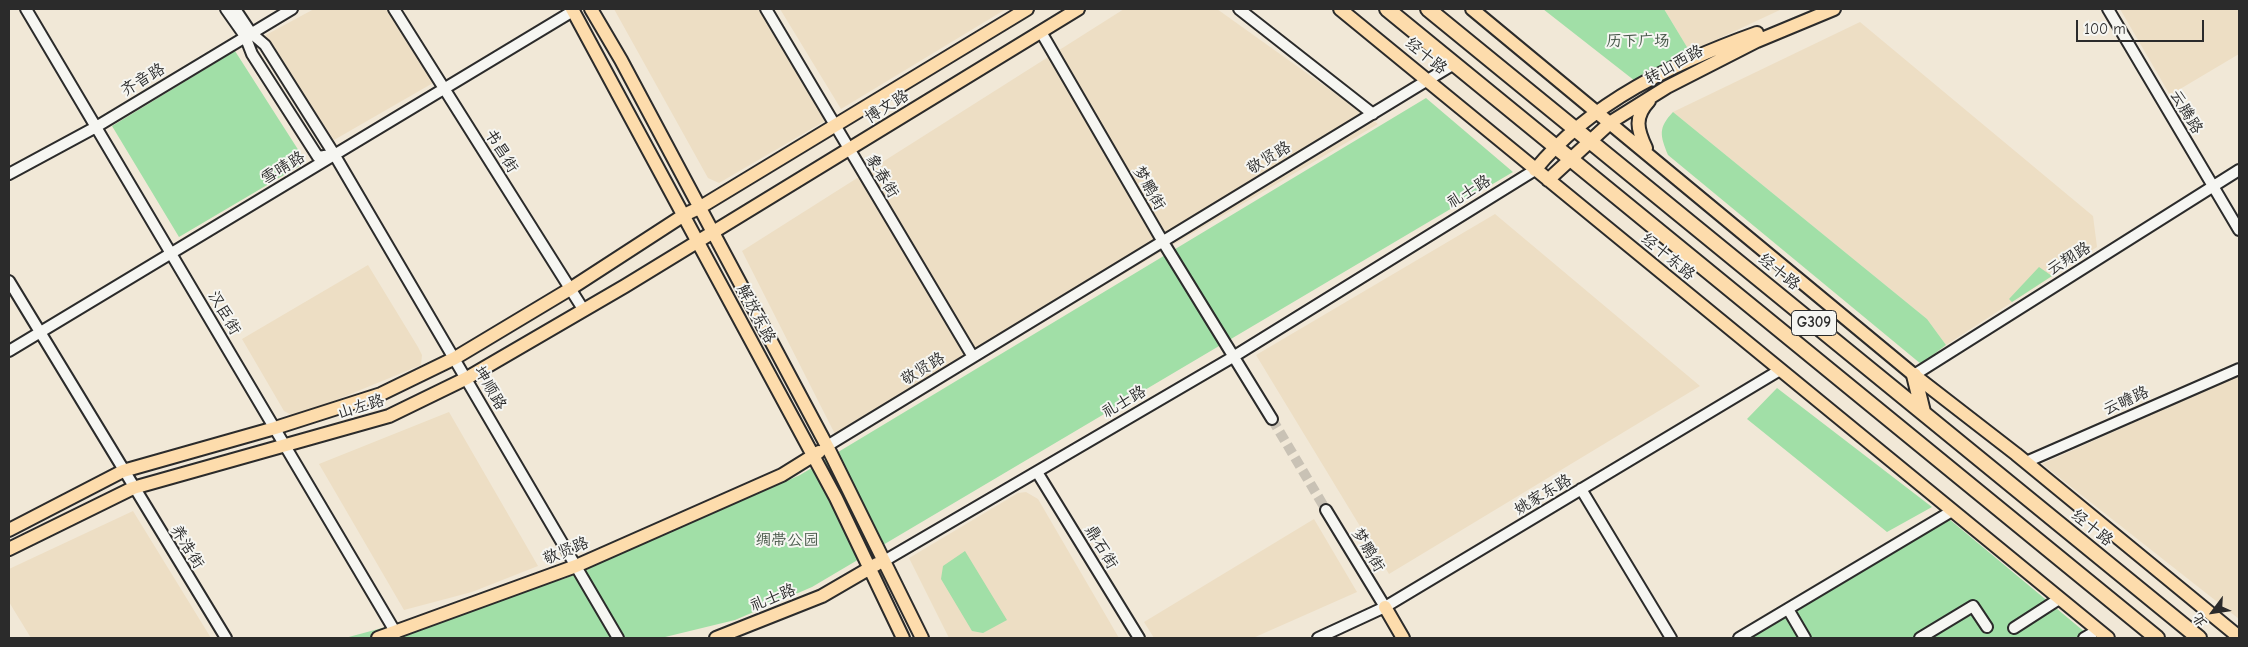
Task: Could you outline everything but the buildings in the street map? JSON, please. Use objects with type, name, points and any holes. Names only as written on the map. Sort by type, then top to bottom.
[{"type":"highway","name":"经十路","points":[[1387,9],[2157,638]]},
{"type":"highway","name":"经十路","points":[[1428,9],[2199,638]]},
{"type":"highway","points":[[1914,375],[1923,412]]},
{"type":"main road","name":"解放东路","points":[[591,9],[621,60],[827,446],[922,638]]},
{"type":"main road","name":"博文路","points":[[684,215],[699,208],[1027,9]]},
{"type":"main road","name":"博文路","points":[[698,241],[1078,9]]},
{"type":"main road","name":"经十路","points":[[1340,9],[1535,170]]},
{"type":"main road","points":[[1472,9],[1611,122]]},
{"type":"main road","name":"转山西路","points":[[1535,170],[1555,146],[1596,110],[1694,59],[1817,9]]},
{"type":"main road","name":"转山西路","points":[[1548,180],[1611,122],[1656,94],[1712,63],[1834,9]]},
{"type":"main road","name":"解放东路","points":[[572,10],[813,456],[903,638]]},
{"type":"main road","points":[[1648,152],[1640,135],[1637,122],[1643,108],[1656,94]]},
{"type":"main road","name":"经十路","points":[[1611,122],[1914,375],[2026,462],[2239,637]]},
{"type":"main road","name":"经十东路","points":[[1535,170],[1780,370]]},
{"type":"main road","name":"山左路","points":[[9,530],[123,471],[275,428],[381,394],[455,358],[570,289],[684,215]]},
{"type":"main road","name":"山左路","points":[[9,549],[133,488],[286,447],[390,416],[467,378],[698,241]]},
{"type":"main road","points":[[1780,370],[2108,638]]},
{"type":"main road","name":"敬贤路","points":[[378,638],[576,566],[782,475],[827,446]]},
{"type":"main road","name":"礼士路","points":[[716,638],[822,596],[884,561]]},
{"type":"main road","points":[[1384,607],[1403,638]]},
{"type":"street","name":"汉臣街","points":[[26,9],[396,633]]},
{"type":"street","name":"坤顺路","points":[[226,9],[248,35],[265,45],[334,154],[618,638]]},
{"type":"street","name":"坤顺路","points":[[235,9],[248,35],[252,54],[318,157],[334,154]]},
{"type":"street","name":"齐音路","points":[[9,174],[96,127],[292,9]]},
{"type":"street","name":"书昌街","points":[[394,9],[583,309]]},
{"type":"street","name":"象春街","points":[[766,9],[973,357]]},
{"type":"street","points":[[1239,9],[1373,114]]},
{"type":"street","name":"云腾路","points":[[2108,9],[2239,230]]},
{"type":"street","name":"雪晴路","points":[[9,351],[572,10]]},
{"type":"street","name":"梦鹏街","points":[[1041,32],[1163,242],[1272,419]]},
{"type":"street","name":"敬贤路","points":[[827,446],[1454,64]]},
{"type":"street","name":"礼士路","points":[[884,561],[1233,358],[1535,170]]},
{"type":"street","name":"云翔路","points":[[1914,375],[2239,170]]},
{"type":"street","name":"养浩街","points":[[9,281],[133,488],[226,638]]},
{"type":"street","name":"云瞻路","points":[[2026,462],[2239,369]]},
{"type":"street","name":"姚家东路","points":[[1318,638],[1384,607],[1780,370]]},
{"type":"street","name":"鼎石街","points":[[1037,472],[1138,638]]},
{"type":"street","points":[[1581,489],[1671,638]]},
{"type":"street","name":"梦鹏街","points":[[1326,510],[1384,607]]},
{"type":"street","points":[[1739,638],[1952,511]]},
{"type":"street","points":[[2014,628],[2059,599]]},
{"type":"street","points":[[1920,638],[1973,606],[1987,628]]},
{"type":"street","points":[[1788,609],[1805,638]]},
{"type":"street","points":[[2084,638],[2098,630]]},
{"type":"shaded area","points":[[314,9],[390,9],[433,83],[334,140],[264,36]]},
{"type":"shaded area","points":[[614,9],[758,9],[825,121],[719,183],[708,178]]},
{"type":"shaded area","points":[[780,9],[1006,9],[841,109]]},
{"type":"shaded area","points":[[1124,9],[1217,9],[1378,124],[839,442],[742,251]]},
{"type":"shaded area","points":[[1664,9],[1782,9],[1690,52]]},
{"type":"shaded area","points":[[2120,9],[2239,9],[2239,54],[2170,95]]},
{"type":"shaded area","points":[[1860,22],[2093,216],[2097,247],[1946,345],[1927,319],[1673,112]]},
{"type":"shaded area","points":[[1495,214],[1700,386],[1389,574],[1256,355]]},
{"type":"shaded area","points":[[368,265],[418,347],[422,355],[421,365],[295,417],[284,411],[242,339]]},
{"type":"shaded area","points":[[2239,375],[2239,619],[2042,464]]},
{"type":"shaded area","points":[[449,412],[538,566],[472,592],[404,610],[319,464]]},
{"type":"shaded area","points":[[1026,492],[1038,499],[1119,638],[949,638],[909,558],[1018,493]]},
{"type":"shaded area","points":[[133,511],[211,638],[31,638],[9,602],[9,569]]},
{"type":"shaded area","points":[[1314,519],[1357,592],[1253,638],[1154,638],[1144,622]]},
{"type":"green space","name":"历下广场","points":[[1543,9],[1664,9],[1690,52],[1635,81]]},
{"type":"green space","points":[[235,51],[306,162],[179,237],[112,126]]},
{"type":"green space","name":"绸带公园","points":[[1426,98],[1513,172],[812,587],[735,620],[661,638],[345,638],[564,579],[800,475]]},
{"type":"green space","points":[[1673,112],[1927,319],[1946,345],[1921,364],[1668,155],[1663,142],[1662,132],[1665,123]]},
{"type":"green space","points":[[2039,267],[2052,276],[2012,302],[2009,299]]},
{"type":"green space","points":[[1777,388],[1932,507],[1887,532],[1747,419]]},
{"type":"green space","points":[[1949,519],[2092,638],[1750,638]]},
{"type":"green space","points":[[965,551],[1007,620],[983,633],[972,631],[941,579],[943,566]]},
{"type":"tunnel","points":[[1272,419],[1326,510]]}]
